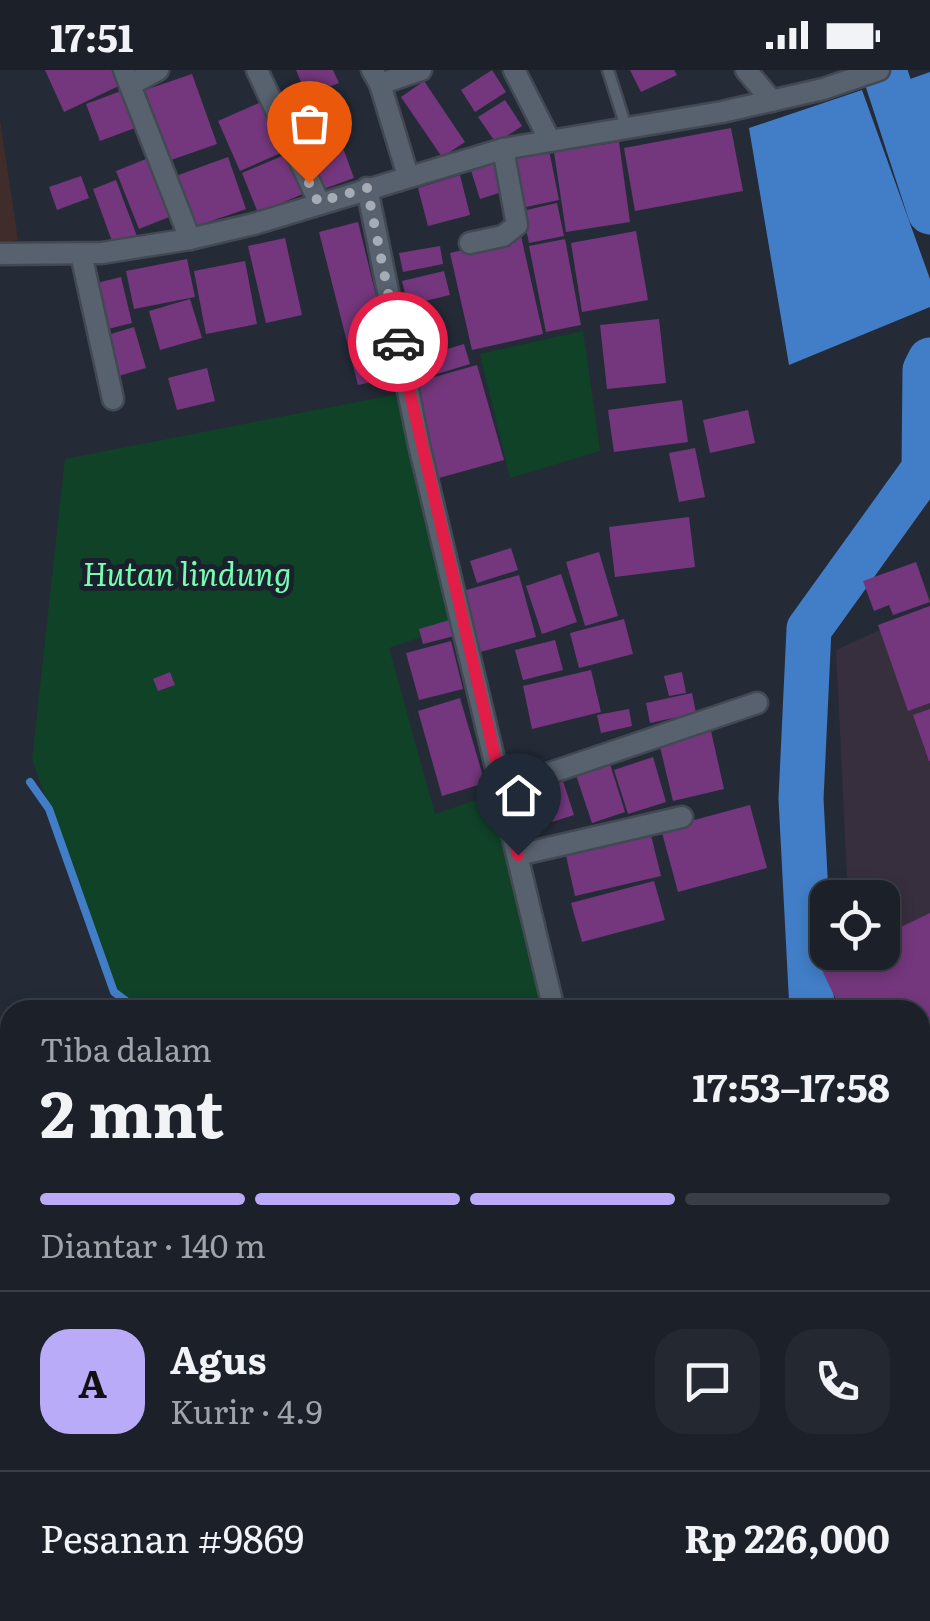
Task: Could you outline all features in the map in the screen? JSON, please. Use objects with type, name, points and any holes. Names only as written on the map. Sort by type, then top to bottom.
[{"type":"street","points":[[158,70],[127,78],[190,239]]},
{"type":"street","points":[[257,70],[318,202]]},
{"type":"street","points":[[408,176],[376,77],[421,70]]},
{"type":"street","points":[[514,70],[550,140]]},
{"type":"street","points":[[746,70],[772,101]]},
{"type":"street","points":[[0,254],[81,254],[190,239],[254,224],[503,149],[772,101],[874,71]]},
{"type":"street","points":[[470,243],[502,236],[517,226],[503,149]]},
{"type":"street","points":[[367,188],[420,445],[552,1000]]},
{"type":"street","points":[[81,254],[113,399]]},
{"type":"street","points":[[503,789],[756,703]]},
{"type":"street","points":[[518,855],[682,816]]},
{"type":"lane","points":[[608,70],[626,127]]},
{"type":"shaded area","points":[[0,120],[18,240],[0,243]]},
{"type":"shaded area","points":[[930,607],[930,1000],[913,1000],[894,970],[900,970],[900,880],[847,880],[836,650]]},
{"type":"green space","points":[[583,331],[600,451],[510,478],[480,354]]},
{"type":"green space","name":"Hutan lindung","points":[[398,394],[459,624],[389,648],[435,814],[494,794],[541,1000],[125,1000],[114,992],[32,759],[65,459]]},
{"type":"water","points":[[930,72],[930,192],[893,85]]},
{"type":"water","points":[[862,90],[930,279],[930,307],[789,365],[749,128]]},
{"type":"building","points":[[45,70],[119,70],[125,83],[64,112]]},
{"type":"building","points":[[296,70],[333,70],[339,83],[307,96]]},
{"type":"building","points":[[492,70],[506,92],[475,112],[461,90]]},
{"type":"building","points":[[630,70],[674,70],[677,75],[641,92]]},
{"type":"building","points":[[192,74],[217,144],[171,160],[145,90]]},
{"type":"building","points":[[424,81],[465,142],[442,157],[401,97]]},
{"type":"building","points":[[129,88],[143,125],[100,141],[86,104]]},
{"type":"building","points":[[268,99],[290,149],[240,171],[218,121]]},
{"type":"building","points":[[505,100],[522,126],[496,143],[478,117]]},
{"type":"building","points":[[332,118],[354,178],[318,191],[296,131]]},
{"type":"building","points":[[731,128],[743,191],[635,211],[624,148]]},
{"type":"building","points":[[619,142],[630,222],[566,232],[554,152]]},
{"type":"building","points":[[548,145],[559,200],[521,208],[510,153]]},
{"type":"building","points":[[495,151],[508,190],[480,199],[468,161]]},
{"type":"building","points":[[289,153],[305,193],[258,213],[242,173]]},
{"type":"building","points":[[151,157],[174,215],[139,229],[116,171]]},
{"type":"building","points":[[228,157],[246,209],[191,228],[173,177]]},
{"type":"building","points":[[460,175],[470,215],[428,226],[418,188]]},
{"type":"building","points":[[81,176],[89,198],[57,210],[49,187]]},
{"type":"building","points":[[116,180],[138,239],[113,244],[93,189]]},
{"type":"building","points":[[557,203],[564,236],[529,243],[522,211]]},
{"type":"building","points":[[358,222],[396,377],[358,385],[319,232]]},
{"type":"building","points":[[636,231],[648,300],[582,312],[571,243]]},
{"type":"building","points":[[521,236],[543,334],[472,350],[450,253]]},
{"type":"building","points":[[285,238],[302,315],[266,323],[248,246]]},
{"type":"building","points":[[565,239],[581,325],[546,332],[529,246]]},
{"type":"building","points":[[440,246],[443,264],[403,272],[399,253]]},
{"type":"building","points":[[187,259],[195,297],[134,309],[126,271]]},
{"type":"building","points":[[245,261],[257,324],[206,334],[194,271]]},
{"type":"building","points":[[444,271],[450,295],[408,305],[402,281]]},
{"type":"building","points":[[121,277],[132,323],[104,330],[93,284]]},
{"type":"building","points":[[190,299],[202,338],[160,350],[149,311]]},
{"type":"building","points":[[659,319],[666,383],[607,389],[600,325]]},
{"type":"building","points":[[134,327],[146,368],[115,377],[104,336]]},
{"type":"building","points":[[464,344],[470,364],[427,377],[421,357]]},
{"type":"building","points":[[477,365],[504,460],[439,478],[413,383]]},
{"type":"building","points":[[207,368],[215,401],[177,410],[168,378]]},
{"type":"building","points":[[682,400],[688,442],[614,452],[608,410]]},
{"type":"building","points":[[748,410],[755,443],[710,453],[703,420]]},
{"type":"building","points":[[695,448],[705,497],[679,502],[669,453]]},
{"type":"building","points":[[689,517],[695,567],[615,577],[609,527]]},
{"type":"building","points":[[511,548],[518,570],[477,583],[470,561]]},
{"type":"building","points":[[599,552],[618,616],[585,626],[566,562]]},
{"type":"building","points":[[916,562],[930,602],[893,615],[889,605],[874,611],[863,581]]},
{"type":"building","points":[[561,574],[577,622],[542,634],[526,586]]},
{"type":"building","points":[[519,575],[536,637],[480,652],[463,591]]},
{"type":"building","points":[[930,606],[930,703],[908,711],[878,625]]},
{"type":"building","points":[[453,619],[458,635],[423,644],[419,629]]},
{"type":"building","points":[[624,619],[633,654],[579,668],[570,633]]},
{"type":"building","points":[[555,640],[563,670],[523,680],[515,650]]},
{"type":"building","points":[[451,641],[463,689],[419,700],[406,653]]},
{"type":"building","points":[[591,670],[601,712],[532,729],[523,686]]},
{"type":"building","points":[[170,672],[175,685],[158,691],[153,679]]},
{"type":"building","points":[[682,672],[686,693],[669,696],[664,676]]},
{"type":"building","points":[[692,693],[696,713],[650,723],[646,703]]},
{"type":"building","points":[[460,698],[485,783],[442,796],[418,711]]},
{"type":"building","points":[[629,709],[632,726],[601,733],[597,715]]},
{"type":"building","points":[[930,709],[930,761],[929,761],[913,715]]},
{"type":"building","points":[[711,731],[724,789],[673,801],[659,743]]},
{"type":"building","points":[[653,757],[666,802],[628,814],[614,770]]},
{"type":"building","points":[[610,764],[625,812],[592,823],[576,775]]},
{"type":"building","points":[[562,778],[574,815],[539,826],[533,808],[527,810],[521,791]]},
{"type":"building","points":[[750,805],[767,868],[678,892],[661,829]]},
{"type":"building","points":[[649,827],[661,876],[575,896],[564,847]]},
{"type":"building","points":[[654,881],[665,920],[582,942],[571,903]]},
{"type":"building","points":[[930,913],[930,1000],[836,1000],[822,970],[900,970],[900,927]]},
{"type":"waterway","points":[[884,70],[930,212]]},
{"type":"waterway","points":[[811,1000],[801,799],[809,629],[924,469],[925,370],[930,360]]},
{"type":"waterway","points":[[30,782],[49,809],[114,992],[125,1000]]},
{"type":"way so far","points":[[309,183],[318,202],[367,188],[398,342]]},
{"type":"route","points":[[398,342],[518,855]]}]
